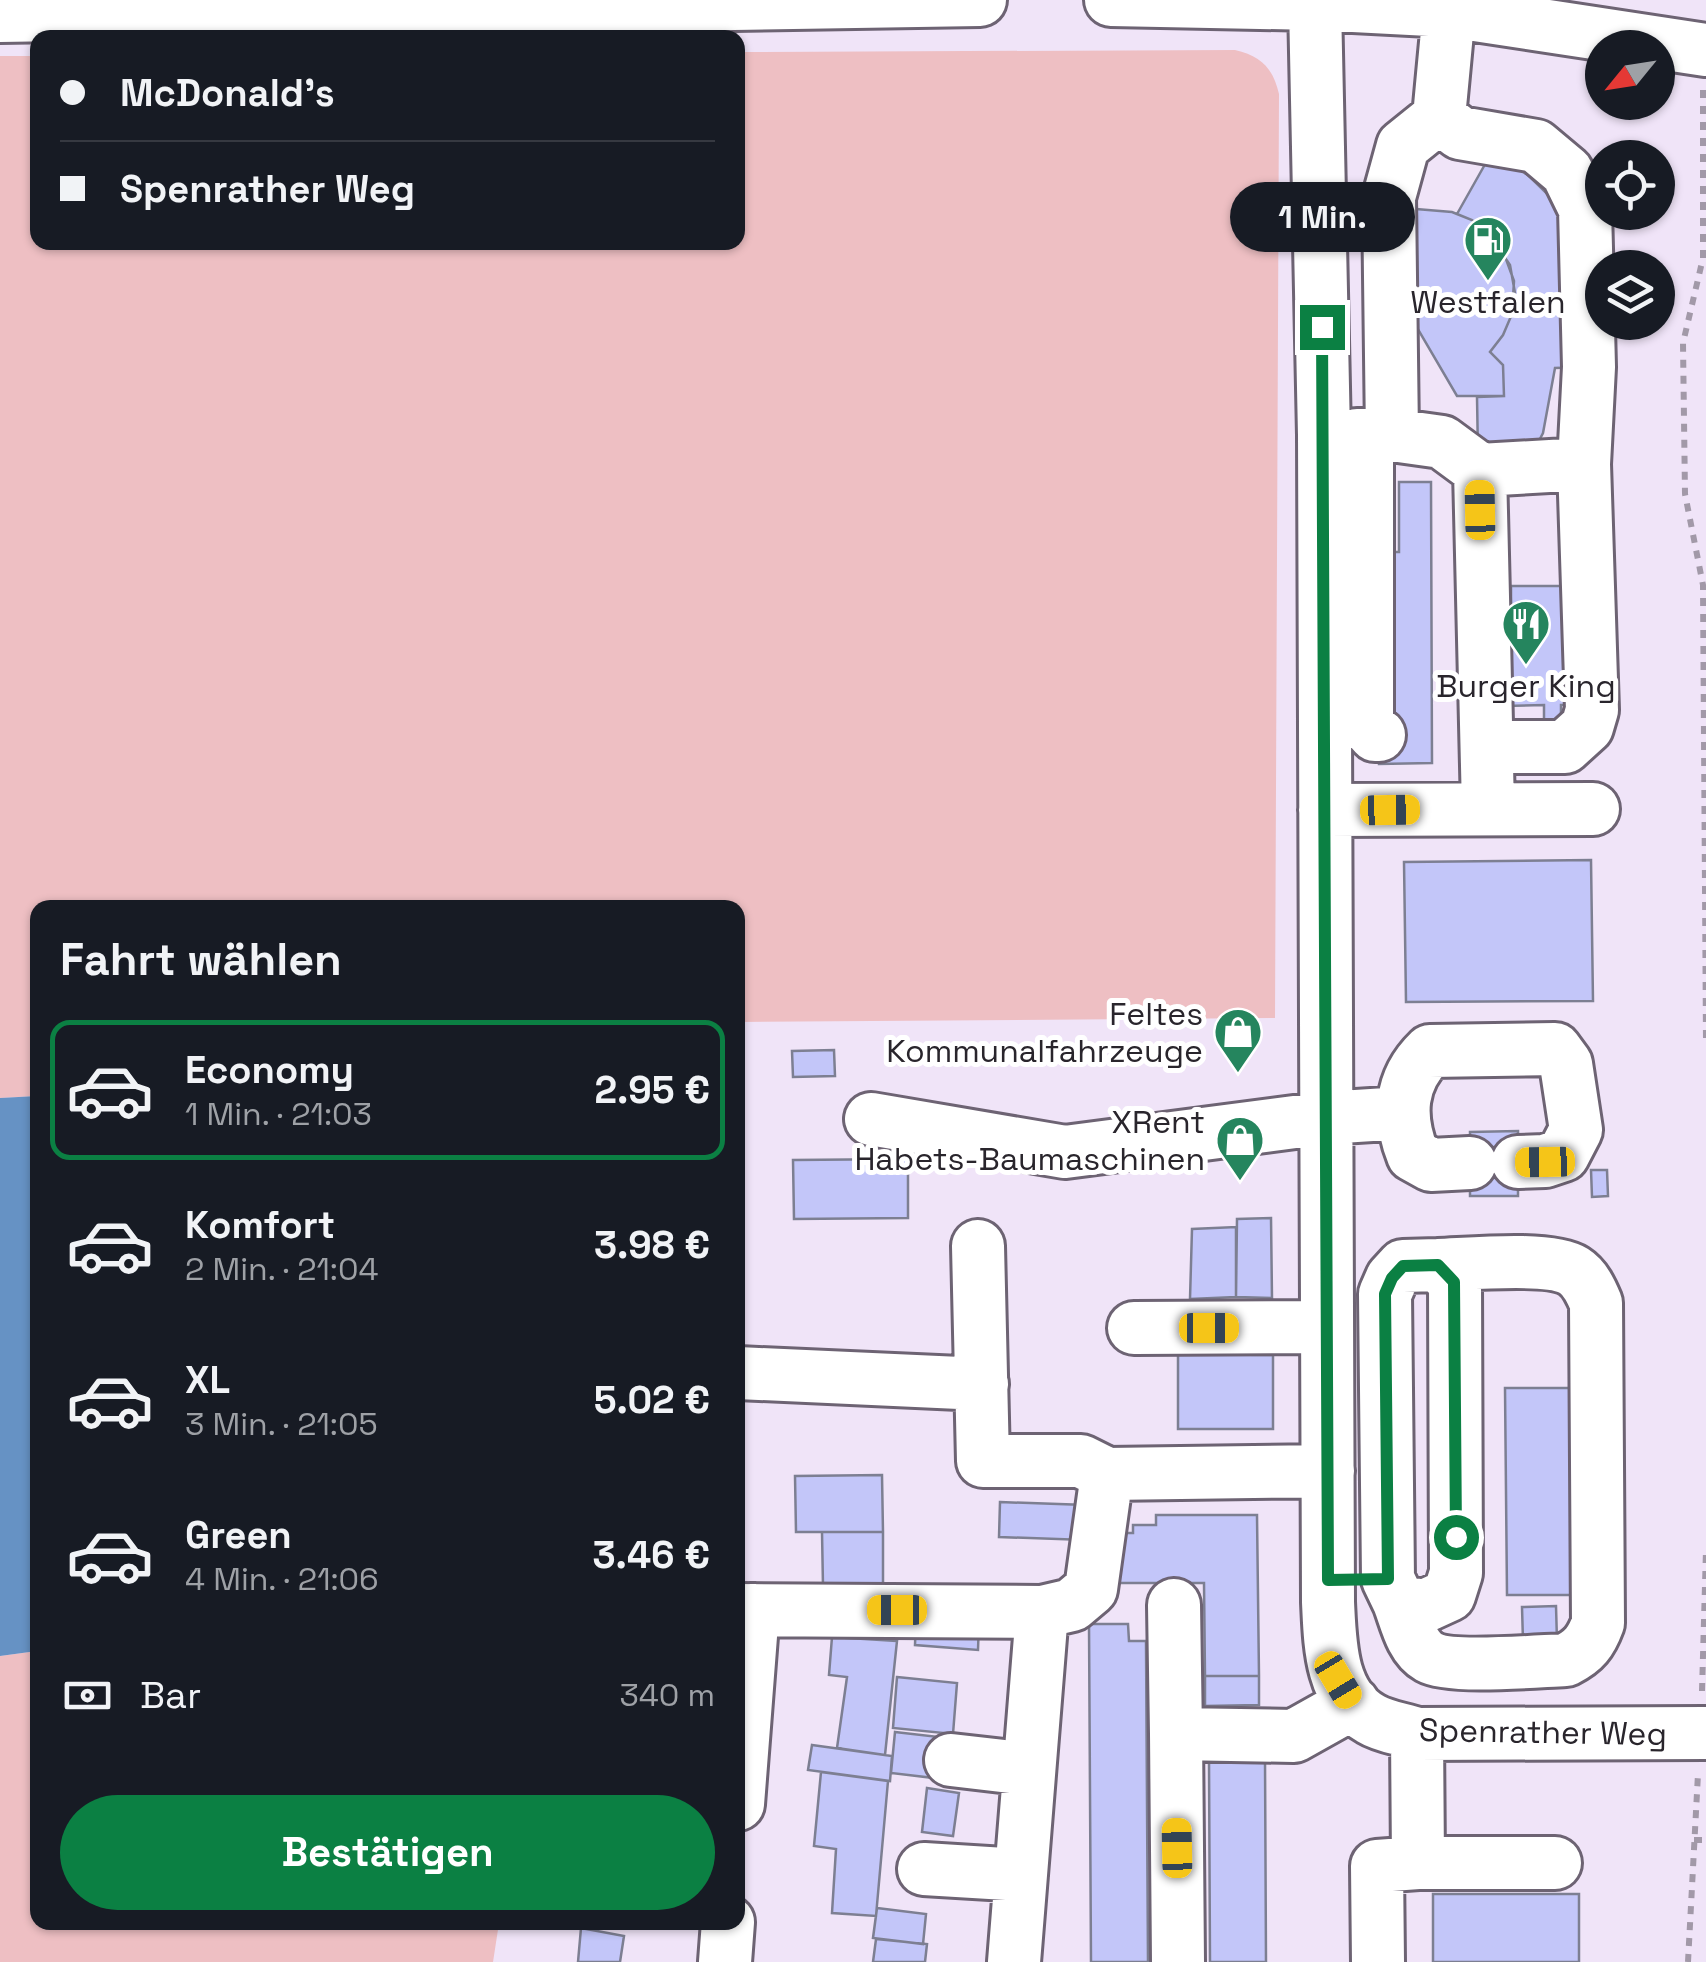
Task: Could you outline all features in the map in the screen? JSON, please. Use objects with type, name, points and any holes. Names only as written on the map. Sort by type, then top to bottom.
[{"type":"street","points":[[0,16],[154,6],[980,0]]},
{"type":"street","points":[[1111,0],[1320,3],[1449,11],[1704,50]]},
{"type":"street","points":[[1320,3],[1368,435],[1391,552]]},
{"type":"street","points":[[1176,1734],[1294,1736],[1352,1704],[1338,1680],[1331,1646],[1328,1580],[1325,810],[1368,435],[1389,197],[1403,146],[1439,118],[1449,11]]},
{"type":"street","points":[[1439,118],[1460,133],[1536,146],[1568,172],[1585,210],[1589,367],[1584,464],[1592,710],[1587,727],[1565,748],[1487,747]]},
{"type":"street","points":[[1368,435],[1442,442],[1480,470],[1584,464]]},
{"type":"street","points":[[1368,435],[1367,726],[1379,735]]},
{"type":"street","points":[[1480,470],[1488,808]]},
{"type":"street","points":[[1325,810],[1593,808]]},
{"type":"street","points":[[1555,1048],[1566,1064],[1576,1130],[1562,1155],[1545,1162],[1431,1165],[1412,1155],[1404,1132],[1403,1113],[1403,1091],[1414,1066],[1430,1051],[1555,1048]]},
{"type":"street","points":[[871,1119],[1065,1152],[1325,1118],[1403,1113]]},
{"type":"street","points":[[978,1246],[983,1461],[1081,1460],[1108,1474],[1328,1471]]},
{"type":"street","points":[[1554,1263],[1575,1272],[1596,1303],[1598,1623],[1592,1641],[1566,1660],[1452,1662],[1430,1658],[1414,1642],[1394,1590],[1385,1294],[1392,1278],[1403,1266],[1554,1263]]},
{"type":"street","points":[[1328,1580],[1394,1590],[1425,1606],[1450,1595],[1456,1573],[1454,1282],[1438,1265]]},
{"type":"street","points":[[1134,1328],[1326,1327]]},
{"type":"street","points":[[745,1373],[982,1384]]},
{"type":"street","points":[[745,1610],[1042,1612],[1072,1605],[1091,1588],[1108,1474]]},
{"type":"street","points":[[1174,1606],[1178,1962]]},
{"type":"street","points":[[1014,1962],[1042,1612]]},
{"type":"street","name":"Spenrather Weg","points":[[1352,1704],[1372,1720],[1417,1734],[1706,1733]]},
{"type":"street","points":[[1417,1734],[1418,1863]]},
{"type":"street","points":[[951,1760],[1030,1770]]},
{"type":"street","points":[[1378,1962],[1377,1866],[1555,1863]]},
{"type":"street","points":[[924,1869],[1021,1874]]},
{"type":"street","points":[[725,1962],[727,1930]]},
{"type":"path","points":[[1704,50],[1703,258],[1683,343],[1685,494],[1703,586],[1706,1040]]},
{"type":"path","points":[[1694,1840],[1706,1840]]},
{"type":"shaded area","points":[[1235,50],[1264,64],[1273,77],[1279,94],[1275,1018],[745,1022],[745,900],[30,900],[30,1096],[0,1098],[0,56],[30,56],[30,250],[745,250],[745,52]]},
{"type":"shaded area","points":[[30,1652],[30,1930],[498,1930],[493,1962],[0,1962],[0,1656]]},
{"type":"water","points":[[30,1096],[30,1652],[0,1656],[0,1098]]},
{"type":"building","points":[[1492,152],[1528,175],[1578,224],[1584,367],[1555,368],[1543,433],[1532,454],[1478,454],[1477,397],[1504,396],[1503,365],[1490,352],[1512,314],[1514,281],[1503,251],[1489,234],[1457,214]]},
{"type":"building","points":[[1416,209],[1452,212],[1472,220],[1489,234],[1510,265],[1515,293],[1512,314],[1490,352],[1503,365],[1504,396],[1457,396],[1416,326]]},
{"type":"building","points":[[1399,482],[1431,482],[1432,763],[1379,764],[1378,552],[1399,552]]},
{"type":"building","points":[[1511,586],[1573,586],[1578,705],[1561,705],[1561,737],[1544,737],[1544,705],[1504,706],[1504,632],[1511,632]]},
{"type":"building","points":[[1591,860],[1593,1001],[1406,1002],[1404,862]]},
{"type":"building","points":[[834,1050],[835,1076],[793,1077],[792,1051]]},
{"type":"building","points":[[1518,1131],[1518,1196],[1470,1196],[1470,1132]]},
{"type":"building","points":[[908,1159],[908,1218],[794,1219],[793,1160]]},
{"type":"building","points":[[1591,1170],[1607,1170],[1608,1196],[1592,1197]]},
{"type":"building","points":[[1271,1218],[1272,1298],[1236,1297],[1237,1219]]},
{"type":"building","points":[[1236,1227],[1236,1297],[1190,1299],[1192,1229]]},
{"type":"building","points":[[1178,1354],[1273,1355],[1273,1429],[1178,1429]]},
{"type":"building","points":[[1505,1388],[1580,1388],[1582,1595],[1507,1595]]},
{"type":"building","points":[[882,1475],[883,1532],[796,1532],[795,1476]]},
{"type":"building","points":[[1000,1502],[1086,1505],[1085,1540],[999,1537]]},
{"type":"building","points":[[1156,1515],[1257,1515],[1259,1676],[1205,1676],[1204,1583],[1116,1583],[1116,1533],[1133,1533],[1133,1525],[1156,1525]]},
{"type":"building","points":[[822,1532],[883,1532],[883,1585],[823,1586]]},
{"type":"building","points":[[1556,1606],[1557,1641],[1523,1641],[1522,1607]]},
{"type":"building","points":[[916,1617],[979,1621],[978,1650],[915,1645]]},
{"type":"building","points":[[1089,1624],[1128,1624],[1129,1641],[1146,1641],[1148,1962],[1091,1962]]},
{"type":"building","points":[[832,1637],[897,1641],[885,1755],[837,1748],[847,1677],[829,1675]]},
{"type":"building","points":[[1205,1676],[1259,1676],[1259,1705],[1205,1706]]},
{"type":"building","points":[[897,1677],[957,1683],[953,1734],[893,1728]]},
{"type":"building","points":[[895,1732],[939,1737],[934,1778],[891,1773]]},
{"type":"building","points":[[812,1745],[892,1756],[890,1781],[808,1770]]},
{"type":"building","points":[[1265,1758],[1266,1962],[1210,1962],[1209,1759]]},
{"type":"building","points":[[821,1772],[888,1781],[876,1916],[832,1913],[836,1849],[814,1846]]},
{"type":"building","points":[[927,1788],[959,1793],[953,1836],[922,1832]]},
{"type":"building","points":[[1433,1894],[1579,1894],[1579,1962],[1433,1962]]},
{"type":"building","points":[[877,1908],[926,1914],[923,1944],[873,1938]]},
{"type":"building","points":[[581,1930],[624,1936],[620,1962],[578,1962]]},
{"type":"building","points":[[876,1939],[927,1944],[925,1962],[873,1962]]},
{"type":"place","name":"Westfalen","points":[[1488,282]]},
{"type":"place","name":"Burger King","points":[[1526,666]]},
{"type":"place","name":"Feltes Kommunalfahrzeuge","points":[[1238,1074]]},
{"type":"place","name":"XRent Habets-Baumaschinen","points":[[1240,1182]]},
{"type":"route","points":[[1322,327],[1328,1580],[1388,1579],[1385,1294],[1403,1266],[1438,1265],[1454,1282],[1456,1537]]}]
